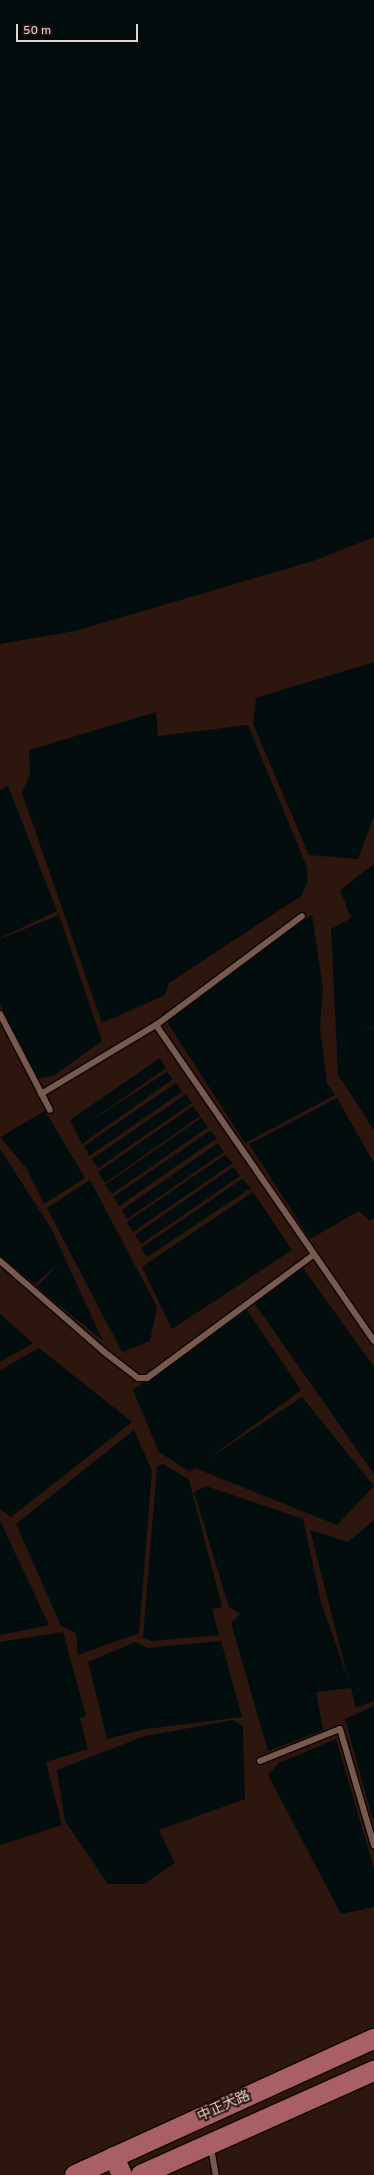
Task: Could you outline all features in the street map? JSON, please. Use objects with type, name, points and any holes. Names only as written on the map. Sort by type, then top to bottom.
[{"type":"main road","name":"中正大路","points":[[75,2175],[374,2039]]},
{"type":"main road","name":"中正大路","points":[[141,2175],[165,2170],[210,2144],[374,2071]]},
{"type":"main road","points":[[114,2157],[122,2175]]},
{"type":"lane","points":[[41,1094],[156,1025],[302,916]]},
{"type":"lane","points":[[0,1014],[50,1110]]},
{"type":"lane","points":[[156,1025],[313,1255],[374,1340]]},
{"type":"lane","points":[[0,1261],[103,1351],[138,1378],[147,1378],[313,1255]]},
{"type":"lane","points":[[260,1761],[340,1729],[374,1845]]},
{"type":"lane","points":[[210,2144],[216,2175]]},
{"type":"shaded area","points":[[0,0],[374,0],[374,537],[313,561],[75,631],[0,644]]},
{"type":"shaded area","points":[[374,662],[374,816],[358,859],[309,855],[253,724],[256,698]]},
{"type":"shaded area","points":[[156,712],[158,736],[248,725],[307,867],[308,880],[301,896],[169,983],[165,995],[102,1023],[22,793],[30,774],[29,750]]},
{"type":"shaded area","points":[[8,786],[57,911],[0,938],[0,790]]},
{"type":"shaded area","points":[[374,864],[374,1027],[363,1032],[374,1028],[374,1130],[338,1075],[331,929],[351,918],[340,890]]},
{"type":"shaded area","points":[[59,915],[102,1041],[53,1076],[35,1079],[0,1004],[0,939]]},
{"type":"shaded area","points":[[312,915],[323,989],[320,1027],[327,1083],[335,1095],[245,1143],[162,1014]]},
{"type":"shaded area","points":[[160,1058],[166,1068],[89,1122],[167,1072],[173,1079],[82,1144],[70,1120]]},
{"type":"shaded area","points":[[176,1083],[182,1092],[89,1156],[84,1146]]},
{"type":"shaded area","points":[[186,1094],[192,1103],[98,1168],[92,1159]]},
{"type":"shaded area","points":[[337,1098],[374,1163],[374,1218],[370,1221],[359,1211],[310,1239],[249,1144]]},
{"type":"shaded area","points":[[193,1106],[200,1116],[105,1183],[98,1172]]},
{"type":"shaded area","points":[[45,1111],[85,1178],[44,1204],[27,1169],[0,1137]]},
{"type":"shaded area","points":[[201,1118],[208,1127],[112,1194],[105,1185]]},
{"type":"shaded area","points":[[210,1131],[217,1138],[119,1206],[113,1197]]},
{"type":"shaded area","points":[[218,1143],[224,1152],[127,1219],[122,1210]]},
{"type":"shaded area","points":[[0,1149],[51,1228],[103,1341],[37,1287],[59,1263],[35,1284],[6,1261],[0,1261]]},
{"type":"shaded area","points":[[225,1155],[233,1163],[133,1232],[127,1222]]},
{"type":"shaded area","points":[[233,1167],[240,1176],[141,1244],[135,1235]]},
{"type":"shaded area","points":[[242,1179],[251,1188],[147,1257],[141,1248]]},
{"type":"shaded area","points":[[90,1180],[157,1307],[150,1341],[122,1352],[47,1208]]},
{"type":"shaded area","points":[[253,1192],[292,1250],[172,1329],[142,1267]]},
{"type":"shaded area","points":[[300,1264],[374,1367],[374,1474],[252,1300]]},
{"type":"shaded area","points":[[247,1310],[301,1390],[204,1462],[302,1397],[374,1486],[337,1525],[195,1468],[190,1472],[159,1452],[133,1390]]},
{"type":"shaded area","points":[[0,1314],[33,1343],[0,1362]]},
{"type":"shaded area","points":[[39,1348],[132,1422],[11,1517],[0,1509],[0,1370]]},
{"type":"shaded area","points":[[134,1430],[152,1471],[139,1633],[78,1655],[76,1633],[61,1626],[16,1524]]},
{"type":"shaded area","points":[[164,1464],[189,1480],[222,1607],[212,1609],[219,1635],[152,1641],[143,1638],[157,1466]]},
{"type":"shaded area","points":[[206,1486],[303,1519],[321,1602],[349,1682],[310,1530],[348,1542],[374,1520],[374,1701],[356,1708],[351,1688],[316,1692],[323,1730],[268,1751],[231,1623],[240,1614],[229,1607],[194,1492]]},
{"type":"shaded area","points":[[0,1521],[49,1625],[0,1635]]},
{"type":"shaded area","points":[[63,1632],[86,1716],[80,1718],[88,1749],[46,1762],[62,1825],[0,1845],[0,1642]]},
{"type":"shaded area","points":[[221,1641],[242,1717],[146,1729],[107,1739],[88,1662],[135,1642],[148,1648]]},
{"type":"shaded area","points":[[374,1706],[374,1824],[345,1719]]},
{"type":"shaded area","points":[[233,1720],[243,1726],[245,1799],[159,1830],[175,1863],[144,1884],[108,1884],[65,1821],[57,1770],[145,1736]]},
{"type":"shaded area","points":[[336,1739],[374,1869],[374,1907],[341,1914],[268,1775],[279,1763]]}]
